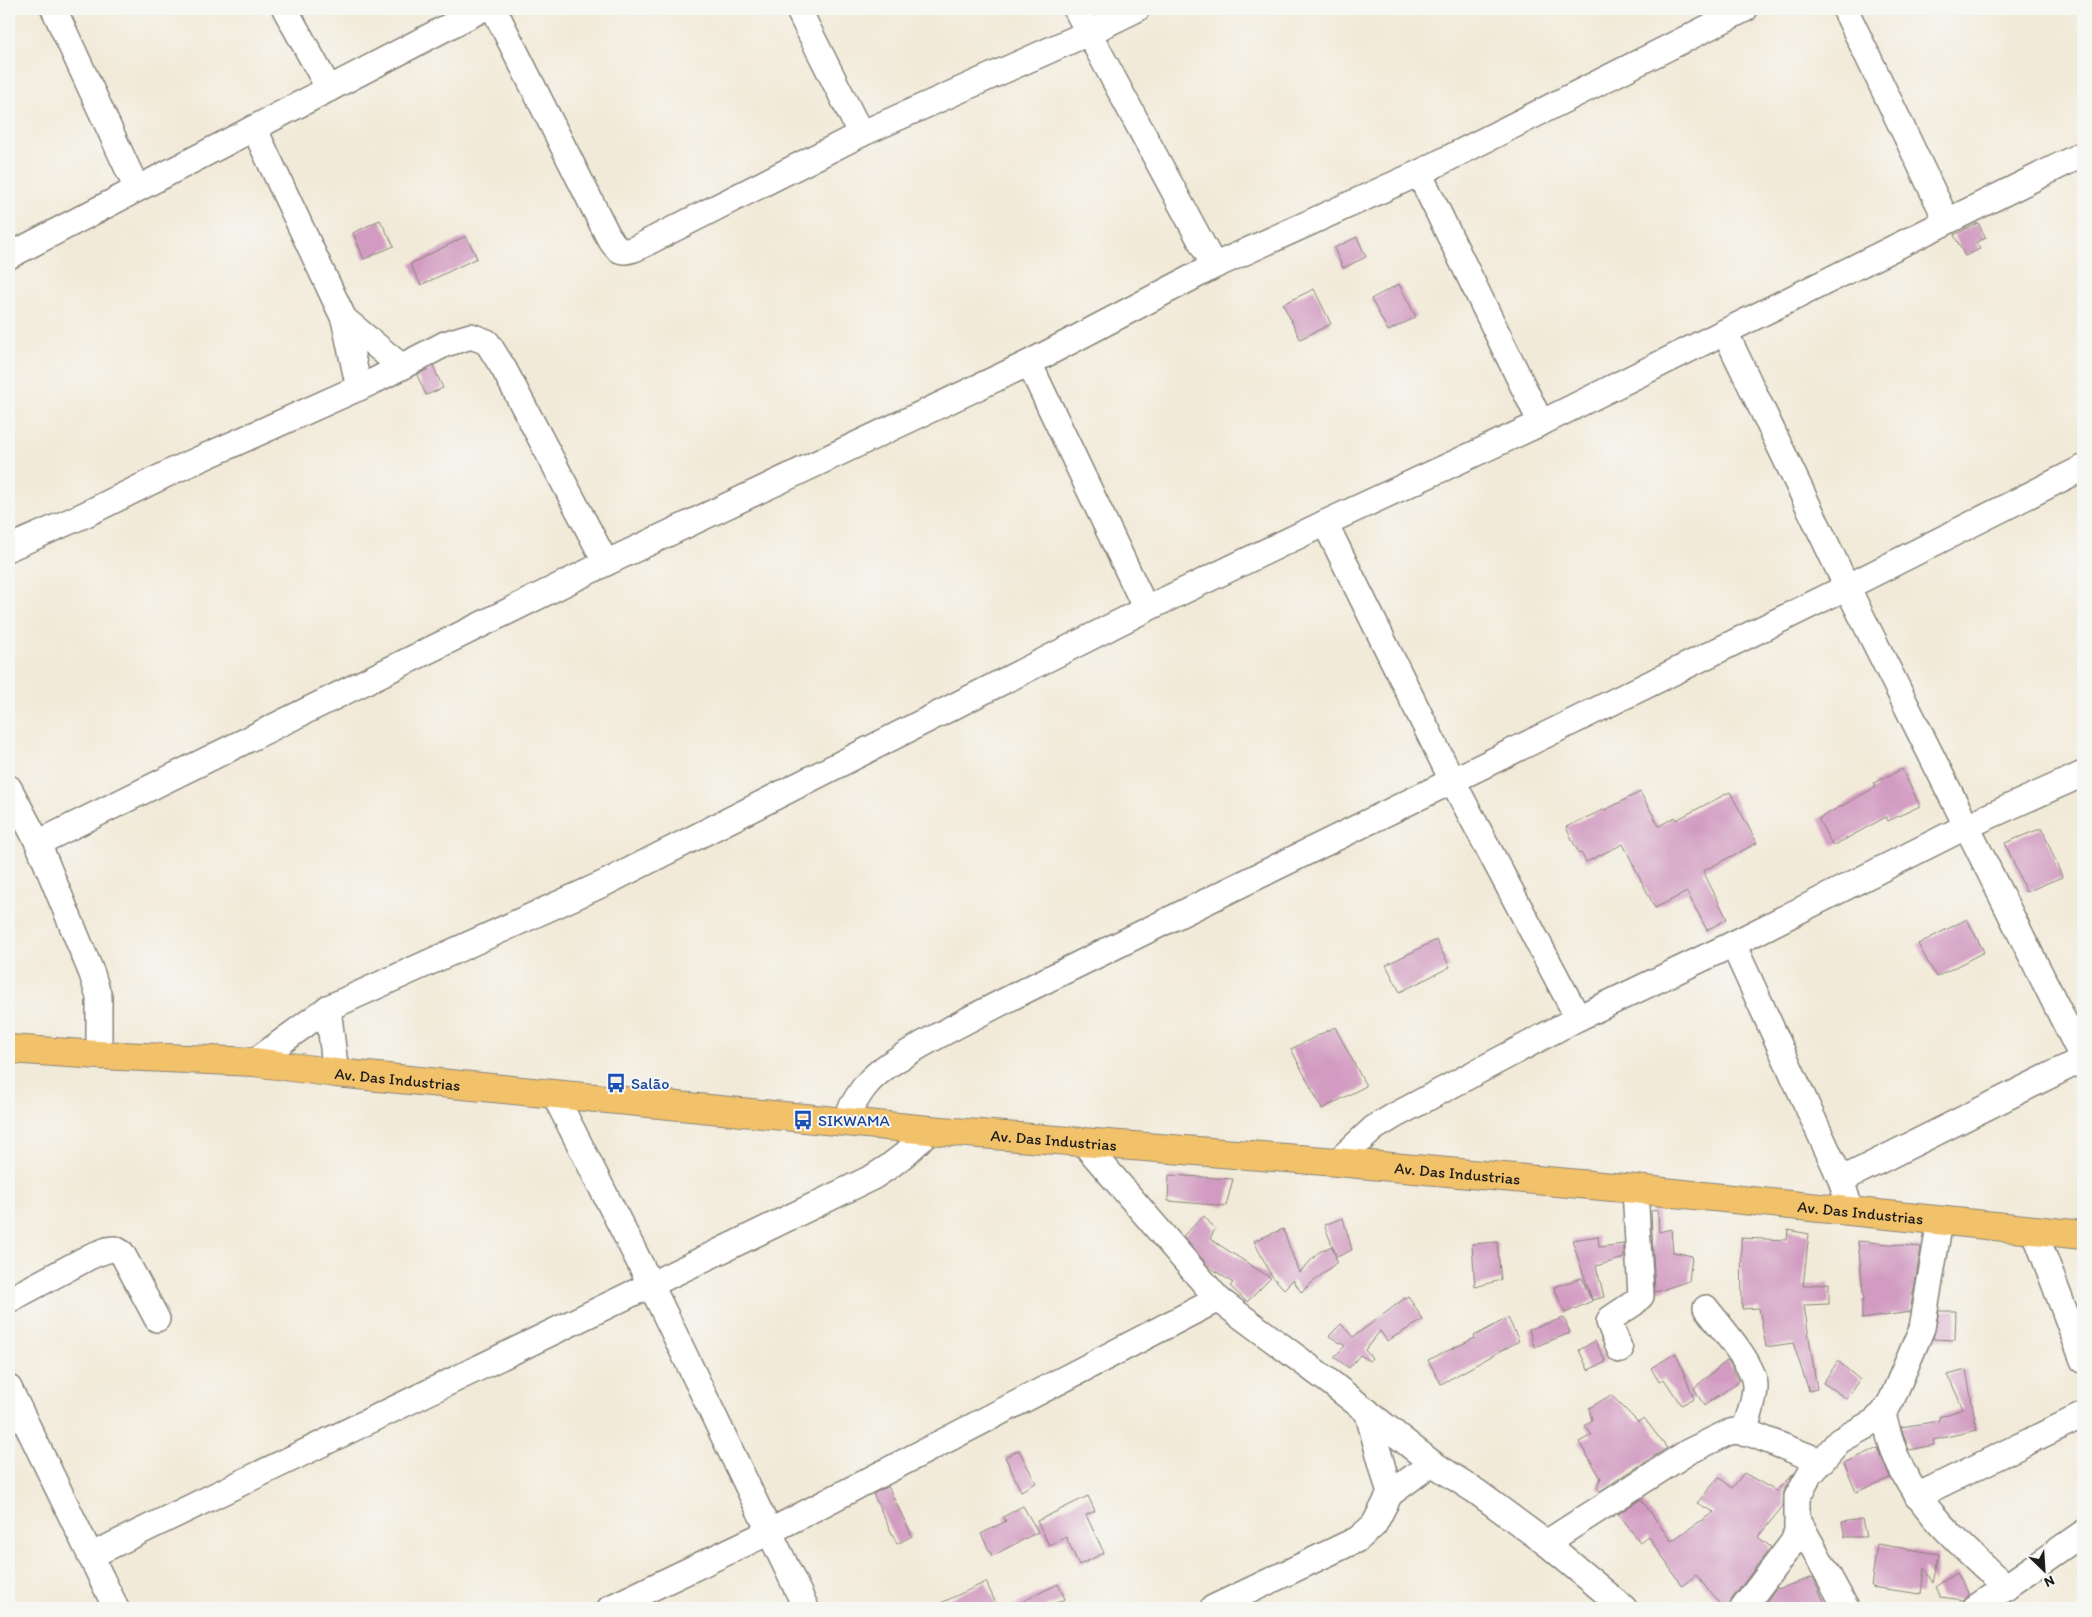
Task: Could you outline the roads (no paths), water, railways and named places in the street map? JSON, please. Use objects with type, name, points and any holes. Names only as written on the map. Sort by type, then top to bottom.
[{"type":"main road","name":"Av. Das Industrias","points":[[9,1049],[99,1056],[254,1062],[336,1073],[928,1130],[1337,1162],[1635,1189],[2083,1235]]},
{"type":"street","points":[[54,9],[137,189]]},
{"type":"street","points":[[285,9],[329,89]]},
{"type":"street","points":[[9,256],[482,9]]},
{"type":"street","points":[[494,9],[608,236],[616,248],[622,251],[629,251],[656,238],[861,134],[1088,33],[1137,9]]},
{"type":"street","points":[[798,9],[861,134]]},
{"type":"street","points":[[1076,9],[1214,266]]},
{"type":"street","points":[[38,843],[606,563],[1029,363],[1214,266],[1419,173],[1745,9]]},
{"type":"street","points":[[1845,9],[1947,221]]},
{"type":"street","points":[[254,128],[344,319],[359,388]]},
{"type":"street","points":[[254,1062],[328,1008],[605,883],[1146,609],[1325,523],[1541,423],[2083,154]]},
{"type":"street","points":[[1419,173],[1541,423]]},
{"type":"street","points":[[344,319],[402,367]]},
{"type":"street","points":[[1725,332],[1847,587],[2083,1059],[1841,1180]]},
{"type":"street","points":[[9,548],[82,516],[200,459],[359,388],[445,344],[471,336],[487,342],[504,369],[606,563]]},
{"type":"street","points":[[1029,363],[1146,609]]},
{"type":"street","points":[[838,1120],[867,1084],[879,1073],[899,1058],[950,1029],[1847,587],[2083,468]]},
{"type":"street","points":[[1325,523],[1452,780],[1578,1018]]},
{"type":"street","points":[[1337,1162],[1374,1128],[1394,1116],[1578,1018],[1733,944],[1967,826],[2083,774]]},
{"type":"street","points":[[9,788],[17,824],[38,843],[100,997],[99,1056]]},
{"type":"street","points":[[1733,944],[1841,1180],[1851,1211]]},
{"type":"street","points":[[328,1008],[336,1073]]},
{"type":"street","points":[[554,1094],[651,1285],[806,1608]]},
{"type":"street","points":[[90,1556],[873,1177],[895,1164],[916,1146],[928,1130]]},
{"type":"street","points":[[1082,1141],[1218,1299],[1432,1463],[1477,1492],[1546,1543],[1624,1608]]},
{"type":"street","points":[[1620,1350],[1609,1322],[1610,1319],[1641,1296],[1635,1189]]},
{"type":"street","points":[[1743,1608],[1793,1542],[1797,1532],[1797,1497],[1820,1461],[1839,1441],[1862,1430],[1888,1408],[1906,1370],[1922,1328],[1940,1221]]},
{"type":"street","points":[[2034,1230],[2083,1360]]},
{"type":"street","points":[[9,1300],[91,1256],[106,1250],[115,1249],[122,1253],[157,1319]]},
{"type":"street","points":[[610,1608],[769,1532],[1218,1299]]},
{"type":"street","points":[[1706,1308],[1740,1352],[1754,1379],[1753,1399],[1744,1432]]},
{"type":"street","points":[[9,1388],[116,1608]]},
{"type":"street","points":[[1366,1411],[1390,1494]]},
{"type":"street","points":[[1882,1413],[1902,1470],[1917,1496],[1948,1532],[2006,1587]]},
{"type":"street","points":[[1917,1496],[2083,1415]]},
{"type":"street","points":[[1546,1543],[1696,1447],[1726,1433],[1744,1432],[1820,1461]]},
{"type":"street","points":[[1213,1608],[1358,1539],[1374,1526],[1390,1494],[1432,1463]]},
{"type":"street","points":[[1798,1520],[1846,1608]]},
{"type":"street","points":[[1975,1608],[2083,1533]]},
{"type":"place","name":"Salão","points":[[616,1083]]},
{"type":"place","name":"SIKWAMA","points":[[803,1120]]}]
